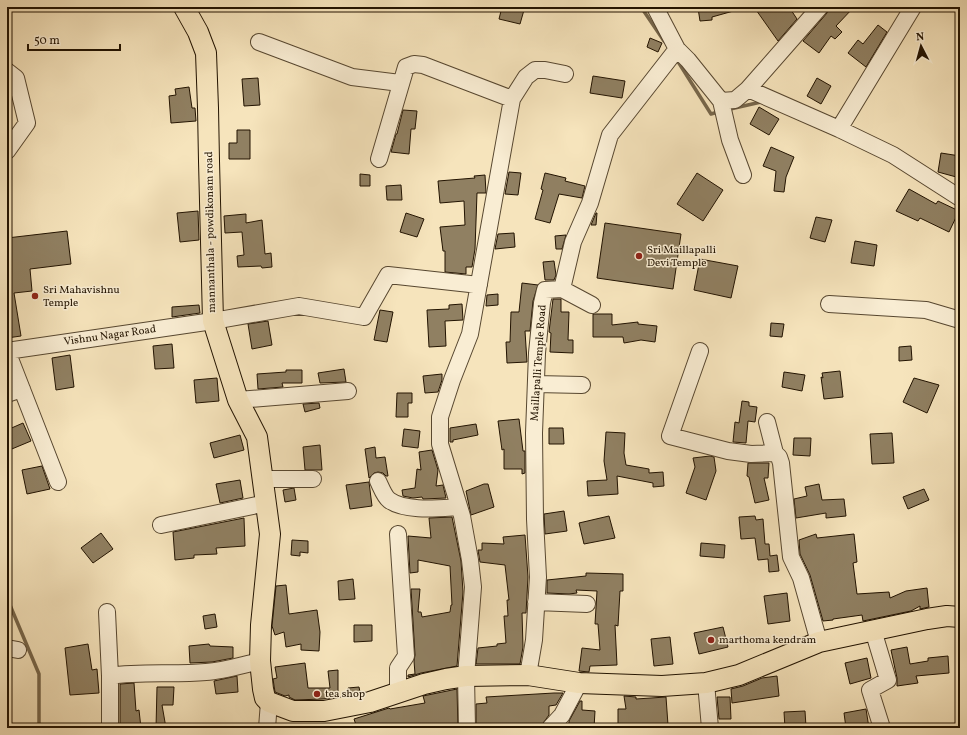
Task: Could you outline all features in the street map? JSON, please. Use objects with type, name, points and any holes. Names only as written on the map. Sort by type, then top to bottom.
[{"type":"main road","name":"mannanthala - powdikonam road","points":[[184,7],[198,32],[206,53],[213,321],[238,400],[257,437],[270,534],[261,625],[260,661],[265,698],[269,702]]},
{"type":"main road","points":[[269,702],[293,711],[324,711],[370,702],[439,680],[466,676],[528,675],[579,683],[662,686],[706,683],[739,675],[819,642],[927,619],[960,616]]},
{"type":"street","points":[[655,7],[677,49],[688,60],[721,101],[730,140],[743,175]]},
{"type":"street","points":[[721,101],[735,100],[748,89],[820,7]]},
{"type":"street","points":[[839,129],[913,7]]},
{"type":"street","points":[[259,42],[352,78],[400,84]]},
{"type":"street","points":[[592,305],[562,288],[572,242],[590,203],[610,135],[677,49]]},
{"type":"street","points":[[379,159],[406,67],[414,64],[423,64],[512,99]]},
{"type":"street","points":[[467,728],[466,676],[473,587],[470,560],[459,507],[440,444],[440,417],[452,380],[470,334],[512,99],[526,77],[535,70],[545,70],[565,74]]},
{"type":"street","points":[[7,71],[16,78],[27,123],[7,151]]},
{"type":"street","points":[[748,89],[839,129],[893,155],[960,198]]},
{"type":"street","name":"Vishnu Nagar Road","points":[[7,351],[213,321],[299,306],[364,317],[388,275],[478,285]]},
{"type":"street","name":"Maillapalli Temple Road","points":[[528,675],[534,640],[538,576],[534,433],[542,303],[546,290],[562,288]]},
{"type":"street","points":[[829,304],[926,310],[960,320]]},
{"type":"street","points":[[7,351],[14,392],[58,482]]},
{"type":"street","points":[[700,351],[670,436],[728,451],[751,454],[774,453]]},
{"type":"street","points":[[536,384],[582,384]]},
{"type":"street","points":[[238,400],[348,391]]},
{"type":"street","points":[[767,422],[774,453],[779,457],[781,462],[791,557],[801,578],[819,642]]},
{"type":"street","points":[[263,479],[313,479]]},
{"type":"street","points":[[378,481],[388,499],[400,505],[422,508],[459,507]]},
{"type":"street","points":[[161,525],[266,503]]},
{"type":"street","points":[[398,534],[406,656],[398,668],[398,693]]},
{"type":"street","points":[[536,602],[587,604]]},
{"type":"street","points":[[107,612],[110,676],[110,728]]},
{"type":"street","points":[[873,630],[888,680],[870,690],[882,728]]},
{"type":"street","points":[[110,676],[124,674],[205,673],[221,671],[260,661]]},
{"type":"street","points":[[550,728],[562,715],[579,683]]},
{"type":"street","points":[[706,683],[710,728]]},
{"type":"street","points":[[267,728],[269,702]]},
{"type":"building","points":[[502,7],[524,10],[520,24],[499,19]]},
{"type":"building","points":[[737,7],[737,10],[712,17],[712,20],[700,21],[698,8]]},
{"type":"building","points":[[754,7],[789,7],[797,19],[778,41]]},
{"type":"building","points":[[829,7],[854,7],[836,26],[842,32],[835,39],[831,36],[819,53],[803,41],[827,13]]},
{"type":"building","points":[[878,25],[887,32],[866,67],[848,53],[858,40],[863,44]]},
{"type":"building","points":[[650,38],[662,43],[658,52],[647,47]]},
{"type":"building","points":[[593,76],[625,81],[622,98],[590,93]]},
{"type":"building","points":[[258,78],[260,105],[244,106],[242,79]]},
{"type":"building","points":[[817,78],[831,86],[821,104],[807,96]]},
{"type":"building","points":[[189,87],[192,108],[195,108],[196,121],[171,123],[169,96],[176,95],[175,89]]},
{"type":"building","points":[[759,107],[779,119],[769,135],[750,124]]},
{"type":"building","points":[[403,110],[417,111],[415,129],[411,129],[409,154],[391,152]]},
{"type":"building","points":[[237,130],[250,130],[250,159],[229,159],[229,143],[237,143]]},
{"type":"building","points":[[771,147],[794,157],[786,177],[784,192],[774,191],[776,171],[763,166]]},
{"type":"building","points":[[941,153],[960,156],[960,178],[938,172]]},
{"type":"building","points":[[509,172],[521,173],[518,195],[505,194]]},
{"type":"building","points":[[545,173],[566,178],[565,181],[585,186],[582,198],[559,194],[550,223],[535,219],[543,190],[541,189]]},
{"type":"building","points":[[697,173],[723,190],[703,221],[677,204]]},
{"type":"building","points":[[360,174],[370,175],[370,186],[360,186]]},
{"type":"building","points":[[485,175],[486,193],[477,193],[475,249],[472,267],[466,267],[466,274],[445,272],[445,251],[443,251],[440,227],[465,225],[464,201],[440,203],[438,181],[475,178],[474,176]]},
{"type":"building","points":[[401,185],[402,200],[387,200],[386,186]]},
{"type":"building","points":[[909,189],[936,204],[938,201],[959,211],[949,232],[920,218],[918,221],[896,211]]},
{"type":"building","points":[[198,211],[199,240],[180,242],[177,213]]},
{"type":"building","points":[[406,213],[424,219],[417,237],[400,232]]},
{"type":"building","points":[[596,213],[596,225],[591,225]]},
{"type":"building","points":[[246,214],[246,223],[262,220],[265,254],[271,253],[272,267],[238,267],[237,256],[244,255],[242,232],[225,233],[224,216]]},
{"type":"building","points":[[816,217],[832,220],[825,242],[810,238]]},
{"type":"building","name":"Sri Maillapalli Devi Temple","points":[[605,223],[681,234],[673,289],[597,278]]},
{"type":"building","points":[[67,231],[71,264],[30,269],[32,291],[14,293],[21,336],[7,338],[7,278],[11,277],[7,238]]},
{"type":"building","points":[[514,233],[515,247],[495,249],[498,234]]},
{"type":"building","points":[[566,235],[562,249],[556,249],[555,236]]},
{"type":"building","points":[[855,241],[877,245],[874,266],[851,263]]},
{"type":"building","points":[[700,259],[738,266],[731,298],[694,290]]},
{"type":"building","points":[[554,261],[556,275],[554,280],[545,280],[543,262]]},
{"type":"building","points":[[522,283],[538,285],[533,301],[530,331],[525,331],[527,362],[507,363],[506,342],[510,342],[511,312],[519,312]]},
{"type":"building","points":[[498,294],[498,305],[486,306],[487,295]]},
{"type":"building","points":[[553,299],[561,299],[561,312],[569,312],[568,340],[573,340],[573,353],[550,352],[551,333],[549,332]]},
{"type":"building","points":[[462,304],[463,320],[445,321],[446,346],[429,347],[427,310],[449,309],[449,305]]},
{"type":"building","points":[[199,305],[200,313],[172,317],[172,307]]},
{"type":"building","points":[[380,310],[393,312],[387,342],[374,340]]},
{"type":"building","points":[[593,314],[612,314],[612,325],[638,322],[638,324],[657,326],[655,342],[641,340],[624,343],[623,337],[593,337]]},
{"type":"building","points":[[268,321],[272,345],[252,349],[248,324]]},
{"type":"building","points":[[771,323],[784,324],[782,337],[770,336]]},
{"type":"building","points":[[172,344],[174,368],[155,369],[153,346]]},
{"type":"building","points":[[911,346],[912,360],[899,361],[899,347]]},
{"type":"building","points":[[70,355],[74,387],[56,390],[52,358]]},
{"type":"building","points":[[344,369],[346,382],[320,383],[318,373]]},
{"type":"building","points":[[286,370],[302,370],[302,383],[282,383],[283,387],[258,389],[257,374],[286,372]]},
{"type":"building","points":[[840,371],[843,397],[824,399],[821,377],[823,378],[822,373]]},
{"type":"building","points":[[784,372],[805,375],[802,391],[782,387]]},
{"type":"building","points":[[442,374],[442,380],[438,392],[425,393],[423,376]]},
{"type":"building","points":[[217,378],[219,401],[196,403],[194,380]]},
{"type":"building","points":[[914,378],[939,385],[927,413],[903,402]]},
{"type":"building","points":[[397,393],[412,393],[412,403],[408,403],[408,417],[396,417]]},
{"type":"building","points":[[742,401],[749,402],[749,406],[757,407],[755,422],[748,421],[746,443],[733,442],[735,422],[739,423]]},
{"type":"building","points":[[319,403],[320,408],[305,412],[303,404]]},
{"type":"building","points":[[519,419],[523,451],[525,451],[525,473],[522,474],[522,469],[504,469],[504,449],[502,450],[498,421]]},
{"type":"building","points":[[23,423],[31,441],[7,451],[7,430]]},
{"type":"building","points":[[476,424],[478,435],[453,440],[453,442],[450,442],[450,428]]},
{"type":"building","points":[[549,428],[563,428],[564,444],[549,444]]},
{"type":"building","points":[[404,429],[420,431],[418,448],[402,446]]},
{"type":"building","points":[[606,432],[625,433],[624,453],[626,465],[649,469],[649,473],[663,472],[664,486],[653,487],[653,483],[617,476],[618,494],[588,496],[587,481],[607,480],[604,461]]},
{"type":"building","points":[[892,433],[894,463],[872,464],[870,434]]},
{"type":"building","points":[[240,435],[244,450],[214,458],[210,443]]},
{"type":"building","points":[[794,438],[811,438],[810,456],[793,455]]},
{"type":"building","points":[[320,445],[322,470],[305,470],[303,447]]},
{"type":"building","points":[[375,447],[376,458],[385,457],[388,476],[378,472],[374,473],[369,478],[365,449]]},
{"type":"building","points":[[432,450],[438,470],[436,486],[443,485],[446,498],[423,499],[422,497],[413,498],[403,496],[402,490],[415,488],[417,469],[421,470],[419,452]]},
{"type":"building","points":[[714,457],[716,471],[706,500],[686,493],[695,467],[693,458]]},
{"type":"building","points":[[748,463],[769,463],[768,478],[764,478],[769,500],[755,503],[749,477],[747,476]]},
{"type":"building","points":[[42,466],[50,489],[27,494],[22,470]]},
{"type":"building","points":[[240,480],[243,498],[220,503],[216,484]]},
{"type":"building","points":[[369,482],[372,506],[350,509],[346,485]]},
{"type":"building","points":[[484,484],[488,484],[494,507],[471,515],[466,491]]},
{"type":"building","points":[[819,484],[822,500],[844,499],[846,516],[826,518],[826,513],[796,518],[794,499],[807,496],[805,487]]},
{"type":"building","points":[[294,488],[296,500],[285,502],[283,490]]},
{"type":"building","points":[[924,489],[929,500],[908,509],[903,497]]},
{"type":"building","points":[[564,511],[567,531],[545,534],[544,514]]},
{"type":"building","points":[[609,516],[615,538],[584,544],[579,523]]},
{"type":"building","points":[[755,516],[756,520],[763,519],[765,544],[769,544],[770,556],[777,555],[779,571],[769,572],[768,559],[758,560],[755,538],[741,539],[739,517]]},
{"type":"building","points":[[452,517],[461,561],[463,592],[457,666],[408,677],[408,675],[415,674],[411,589],[420,589],[418,612],[421,612],[422,617],[450,612],[452,605],[450,566],[418,560],[418,572],[410,573],[408,536],[431,538],[429,518]]},
{"type":"building","points":[[244,518],[245,546],[216,548],[217,554],[194,555],[194,558],[175,560],[173,532]]},
{"type":"building","points":[[101,533],[113,549],[93,563],[81,548]]},
{"type":"building","points":[[816,534],[817,538],[854,534],[857,562],[853,563],[857,594],[889,592],[890,598],[906,591],[927,588],[929,607],[920,609],[920,606],[911,611],[863,621],[862,615],[823,621],[810,575],[800,554],[799,540]]},
{"type":"building","points":[[525,535],[528,577],[526,613],[522,613],[523,647],[520,664],[476,664],[478,648],[497,646],[497,644],[506,643],[504,616],[508,616],[507,600],[509,600],[505,565],[480,562],[478,550],[482,550],[482,543],[504,544],[503,537]]},
{"type":"building","points":[[292,540],[308,541],[308,553],[300,552],[300,556],[291,555]]},
{"type":"building","points":[[701,543],[725,545],[724,558],[700,556]]},
{"type":"building","points":[[586,573],[623,574],[623,591],[620,591],[618,626],[615,625],[617,665],[590,666],[589,672],[579,671],[582,648],[600,650],[598,624],[595,624],[597,591],[576,590],[577,593],[569,594],[547,593],[547,580],[586,576]]},
{"type":"building","points":[[353,579],[355,599],[339,600],[338,581]]},
{"type":"building","points":[[286,585],[289,614],[317,610],[320,632],[319,651],[301,650],[301,644],[286,647],[284,632],[275,635],[272,626],[276,586]]},
{"type":"building","points":[[787,593],[790,621],[768,624],[764,596]]},
{"type":"building","points":[[215,614],[217,627],[205,629],[203,616]]},
{"type":"building","points":[[354,625],[372,625],[372,641],[354,642]]},
{"type":"building","name":"marthoma kendram","points":[[723,627],[728,647],[699,654],[694,633]]},
{"type":"building","points":[[670,637],[673,664],[654,666],[651,639]]},
{"type":"building","points":[[88,644],[92,670],[97,669],[99,693],[70,695],[65,648]]},
{"type":"building","points":[[209,644],[210,646],[233,647],[233,658],[212,662],[190,663],[189,646]]},
{"type":"building","points":[[907,647],[910,664],[928,661],[928,658],[948,656],[949,673],[916,676],[918,683],[897,686],[897,678],[891,650]]},
{"type":"building","points":[[867,658],[871,678],[850,684],[845,663]]},
{"type":"building","points":[[305,663],[308,688],[330,688],[328,671],[338,670],[338,697],[295,700],[289,697],[289,695],[285,696],[275,692],[273,679],[277,678],[275,667]]},
{"type":"building","points":[[237,676],[238,692],[216,694],[214,681]]},
{"type":"building","points":[[777,676],[779,696],[732,703],[731,689],[762,678]]},
{"type":"building","points":[[134,683],[136,711],[139,710],[141,728],[120,728],[120,684]]},
{"type":"building","points":[[157,687],[174,687],[173,705],[162,705],[166,728],[156,728]]},
{"type":"building","points":[[359,687],[360,692],[349,694],[348,688]]},
{"type":"building","points":[[457,689],[458,728],[357,728],[354,719],[389,708],[425,703],[423,696]]},
{"type":"building","points":[[563,693],[556,705],[549,706],[549,715],[541,726],[532,726],[532,728],[476,728],[476,704],[487,703],[486,697]]},
{"type":"building","points":[[624,696],[636,697],[636,699],[666,697],[668,725],[618,728],[618,709],[626,709]]},
{"type":"building","points":[[717,697],[730,697],[731,719],[719,719]]},
{"type":"building","points":[[580,701],[582,701],[582,710],[595,711],[594,728],[582,728],[582,724],[569,724],[569,721]]},
{"type":"building","points":[[866,709],[869,728],[846,728],[844,713]]},
{"type":"building","points":[[805,711],[806,727],[785,728],[784,712]]},
{"type":"waterway","points":[[641,7],[664,41]]},
{"type":"waterway","points":[[677,60],[711,114],[718,112]]},
{"type":"waterway","points":[[726,110],[761,102]]},
{"type":"waterway","points":[[7,598],[39,674],[39,728]]},
{"type":"place","name":"Sri Maillapalli Devi Temple","points":[[639,256]]},
{"type":"place","name":"Sri Mahavishnu Temple","points":[[35,296]]},
{"type":"place","name":"marthoma kendram","points":[[711,640]]},
{"type":"place","name":"tea shop","points":[[317,694]]}]
